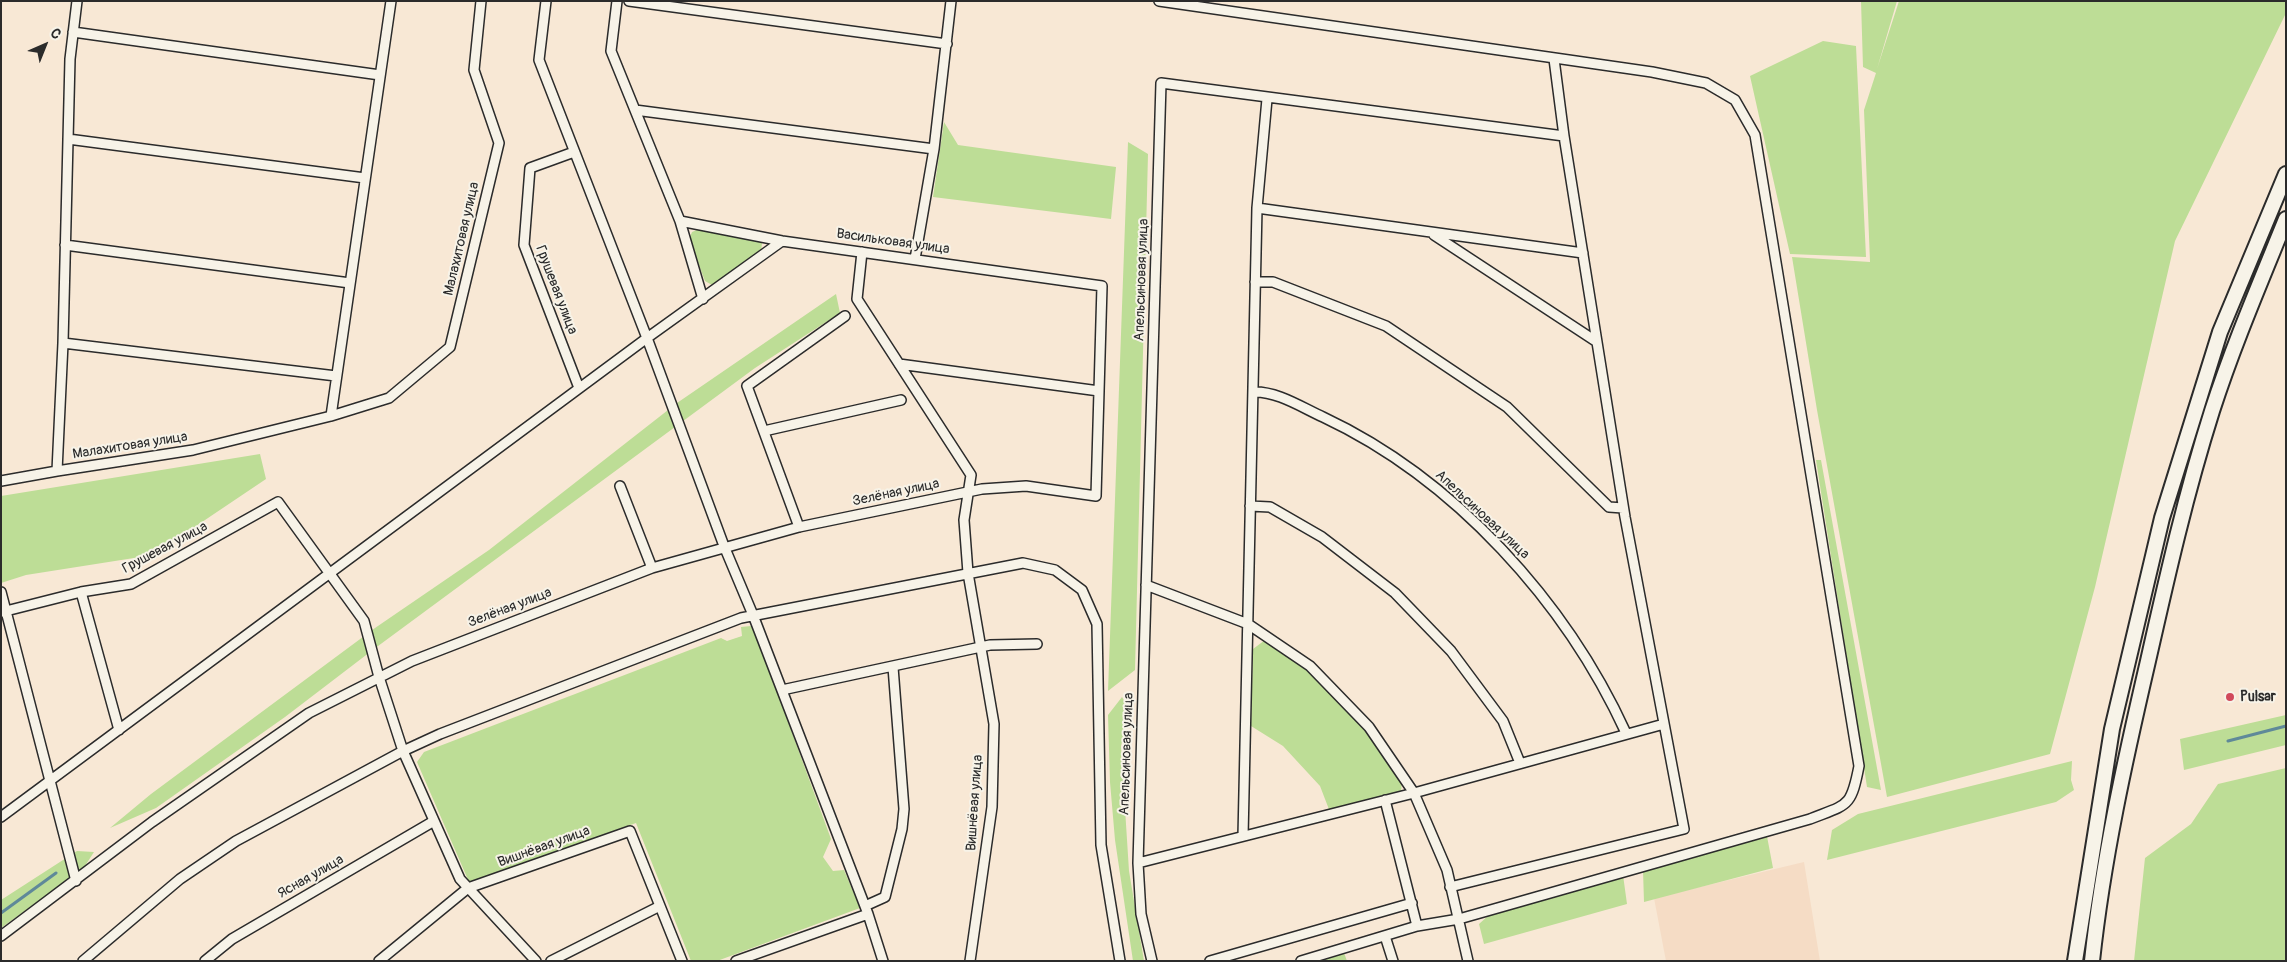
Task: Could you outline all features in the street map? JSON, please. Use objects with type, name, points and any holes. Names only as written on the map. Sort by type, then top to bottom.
[{"type":"main road","points":[[2075,961],[2112,729],[2162,518],[2220,332],[2286,174]]},
{"type":"main road","points":[[2092,961],[2110,836],[2153,636],[2181,520],[2212,410],[2239,336],[2286,219]]},
{"type":"main road","points":[[2135,630],[2153,636]]},
{"type":"street","name":"Малахитовая улица","points":[[77,1],[70,59],[63,343],[57,471],[193,450],[331,416],[389,398],[450,347],[499,143],[474,70],[481,1]]},
{"type":"street","points":[[331,416],[391,1]]},
{"type":"street","points":[[546,1],[539,60],[647,338],[724,546],[753,615],[867,910],[883,961]]},
{"type":"street","points":[[616,1],[612,51],[680,221],[703,299]]},
{"type":"street","points":[[629,1],[947,44]]},
{"type":"street","points":[[916,260],[934,149],[951,1]]},
{"type":"street","points":[[1159,1],[1652,72],[1706,83],[1735,100],[1755,135],[1860,766],[1854,790],[1846,805],[1816,817],[1459,919],[1418,926],[1300,961]]},
{"type":"street","points":[[73,32],[380,75]]},
{"type":"street","points":[[1450,886],[1684,829],[1624,508],[1582,253],[1554,59]]},
{"type":"street","name":"Апельсиновая улица","points":[[1152,961],[1141,914],[1138,863],[1162,83],[1267,99],[1564,136]]},
{"type":"street","points":[[1243,836],[1257,208],[1267,99]]},
{"type":"street","points":[[636,110],[934,149]]},
{"type":"street","points":[[68,139],[365,178]]},
{"type":"street","name":"Грушевая улица","points":[[574,152],[530,168],[524,245],[580,388]]},
{"type":"street","points":[[1257,208],[1582,253]]},
{"type":"street","name":"Васильковая улица","points":[[680,221],[782,241],[1102,286],[1099,391]]},
{"type":"street","points":[[1432,233],[1597,342]]},
{"type":"street","points":[[1,817],[647,338],[782,241]]},
{"type":"street","points":[[65,245],[350,283]]},
{"type":"street","points":[[862,252],[857,299],[899,364],[971,475],[970,492],[982,489],[1026,486],[1096,496],[1099,391],[899,364]]},
{"type":"street","points":[[1255,282],[1273,282],[1386,326],[1507,407],[1609,507],[1624,508]]},
{"type":"street","points":[[799,527],[747,386],[845,316]]},
{"type":"street","points":[[63,343],[336,376]]},
{"type":"street","name":"Апельсиновая улица","points":[[1253,392],[1264,392],[1287,400],[1349,429],[1436,487],[1511,557],[1558,617],[1612,701],[1626,733]]},
{"type":"street","points":[[764,431],[900,400]]},
{"type":"street","points":[[1,481],[57,471]]},
{"type":"street","points":[[620,486],[652,568]]},
{"type":"street","name":"Зелёная улица","points":[[1,936],[152,822],[308,713],[412,661],[652,568],[724,546],[799,527],[970,492]]},
{"type":"street","name":"Вишнёвая улица","points":[[970,492],[964,520],[968,573],[994,724],[992,807],[970,961]]},
{"type":"street","name":"Грушевая улица","points":[[81,592],[131,584],[278,502],[330,573]]},
{"type":"street","points":[[1250,506],[1270,507],[1322,537],[1395,593],[1452,651],[1503,720],[1520,763]]},
{"type":"street","points":[[83,961],[180,879],[236,841],[403,751],[449,730],[741,618],[1023,563],[1055,570],[1082,590],[1097,624],[1101,845],[1120,961]]},
{"type":"street","points":[[330,573],[364,621],[379,677],[403,751],[460,879],[536,961]]},
{"type":"street","points":[[1146,585],[1248,624],[1310,666],[1369,727],[1414,793],[1447,870],[1468,961]]},
{"type":"street","points":[[1,592],[4,612],[76,880]]},
{"type":"street","points":[[4,612],[81,592],[120,730]]},
{"type":"street","points":[[782,690],[990,645],[1037,644]]},
{"type":"street","points":[[736,961],[867,910],[885,896],[902,829],[904,809],[894,667]]},
{"type":"street","points":[[1138,863],[1414,793],[1664,724]]},
{"type":"street","points":[[1385,800],[1418,926]]},
{"type":"street","name":"Ясная улица","points":[[206,961],[232,939],[434,821]]},
{"type":"street","name":"Вишнёвая улица","points":[[468,888],[630,831],[660,906]]},
{"type":"street","points":[[379,961],[468,888]]},
{"type":"street","points":[[1210,961],[1412,903]]},
{"type":"street","points":[[551,961],[660,906],[682,961]]},
{"type":"street","points":[[1385,936],[1393,961]]},
{"type":"shaded area","points":[[1804,862],[1820,961],[1666,961],[1654,898]]},
{"type":"green space","points":[[1861,1],[1897,1],[1877,69],[1899,1],[2286,1],[2286,13],[2175,241],[2095,587],[2050,754],[1887,797],[1817,410],[1792,257],[1870,262],[1864,110],[1876,73],[1863,67]]},
{"type":"green space","points":[[1823,41],[1856,46],[1866,257],[1790,254],[1750,76]]},
{"type":"green space","points":[[944,122],[958,145],[1116,167],[1111,219],[933,197]]},
{"type":"green space","points":[[1128,142],[1148,154],[1135,670],[1108,691]]},
{"type":"green space","points":[[699,229],[756,237],[762,243],[761,252],[718,286],[712,285],[705,281],[689,239],[692,232]]},
{"type":"green space","points":[[836,294],[840,313],[755,368],[374,649],[285,717],[156,808],[110,828],[151,794],[375,628],[489,550],[677,403]]},
{"type":"green space","points":[[260,454],[266,479],[153,555],[26,575],[1,583],[1,496]]},
{"type":"green space","points":[[1816,460],[1821,460],[1881,790],[1867,787]]},
{"type":"green space","points":[[751,626],[757,637],[831,839],[823,857],[833,871],[844,870],[860,908],[717,961],[691,961],[636,823],[469,882],[417,762],[424,752],[721,638],[727,641],[742,636],[741,627]]},
{"type":"green space","points":[[1265,640],[1300,663],[1351,710],[1402,781],[1401,792],[1330,812],[1320,786],[1283,746],[1251,726],[1253,649]]},
{"type":"green space","points":[[1122,697],[1130,711],[1121,746],[1129,871],[1144,961],[1133,961],[1115,840],[1110,782],[1108,715]]},
{"type":"green space","points":[[2286,715],[2286,745],[2184,770],[2180,739]]},
{"type":"green space","points":[[2072,761],[2071,780],[2074,790],[2056,802],[1827,860],[1832,830],[1858,814]]},
{"type":"green space","points":[[2286,768],[2286,961],[2134,961],[2145,858],[2191,824],[2218,784]]},
{"type":"green space","points":[[1766,831],[1773,868],[1644,902],[1643,870]]},
{"type":"green space","points":[[77,851],[94,852],[83,869],[1,928],[1,900]]},
{"type":"green space","points":[[1623,875],[1627,904],[1484,944],[1479,924],[1498,907]]},
{"type":"green space","points":[[1343,950],[1347,961],[1314,961]]},
{"type":"waterway","points":[[2228,741],[2286,726]]},
{"type":"waterway","points":[[1,913],[56,873]]},
{"type":"place","name":"Pulsar","points":[[2230,697]]}]
